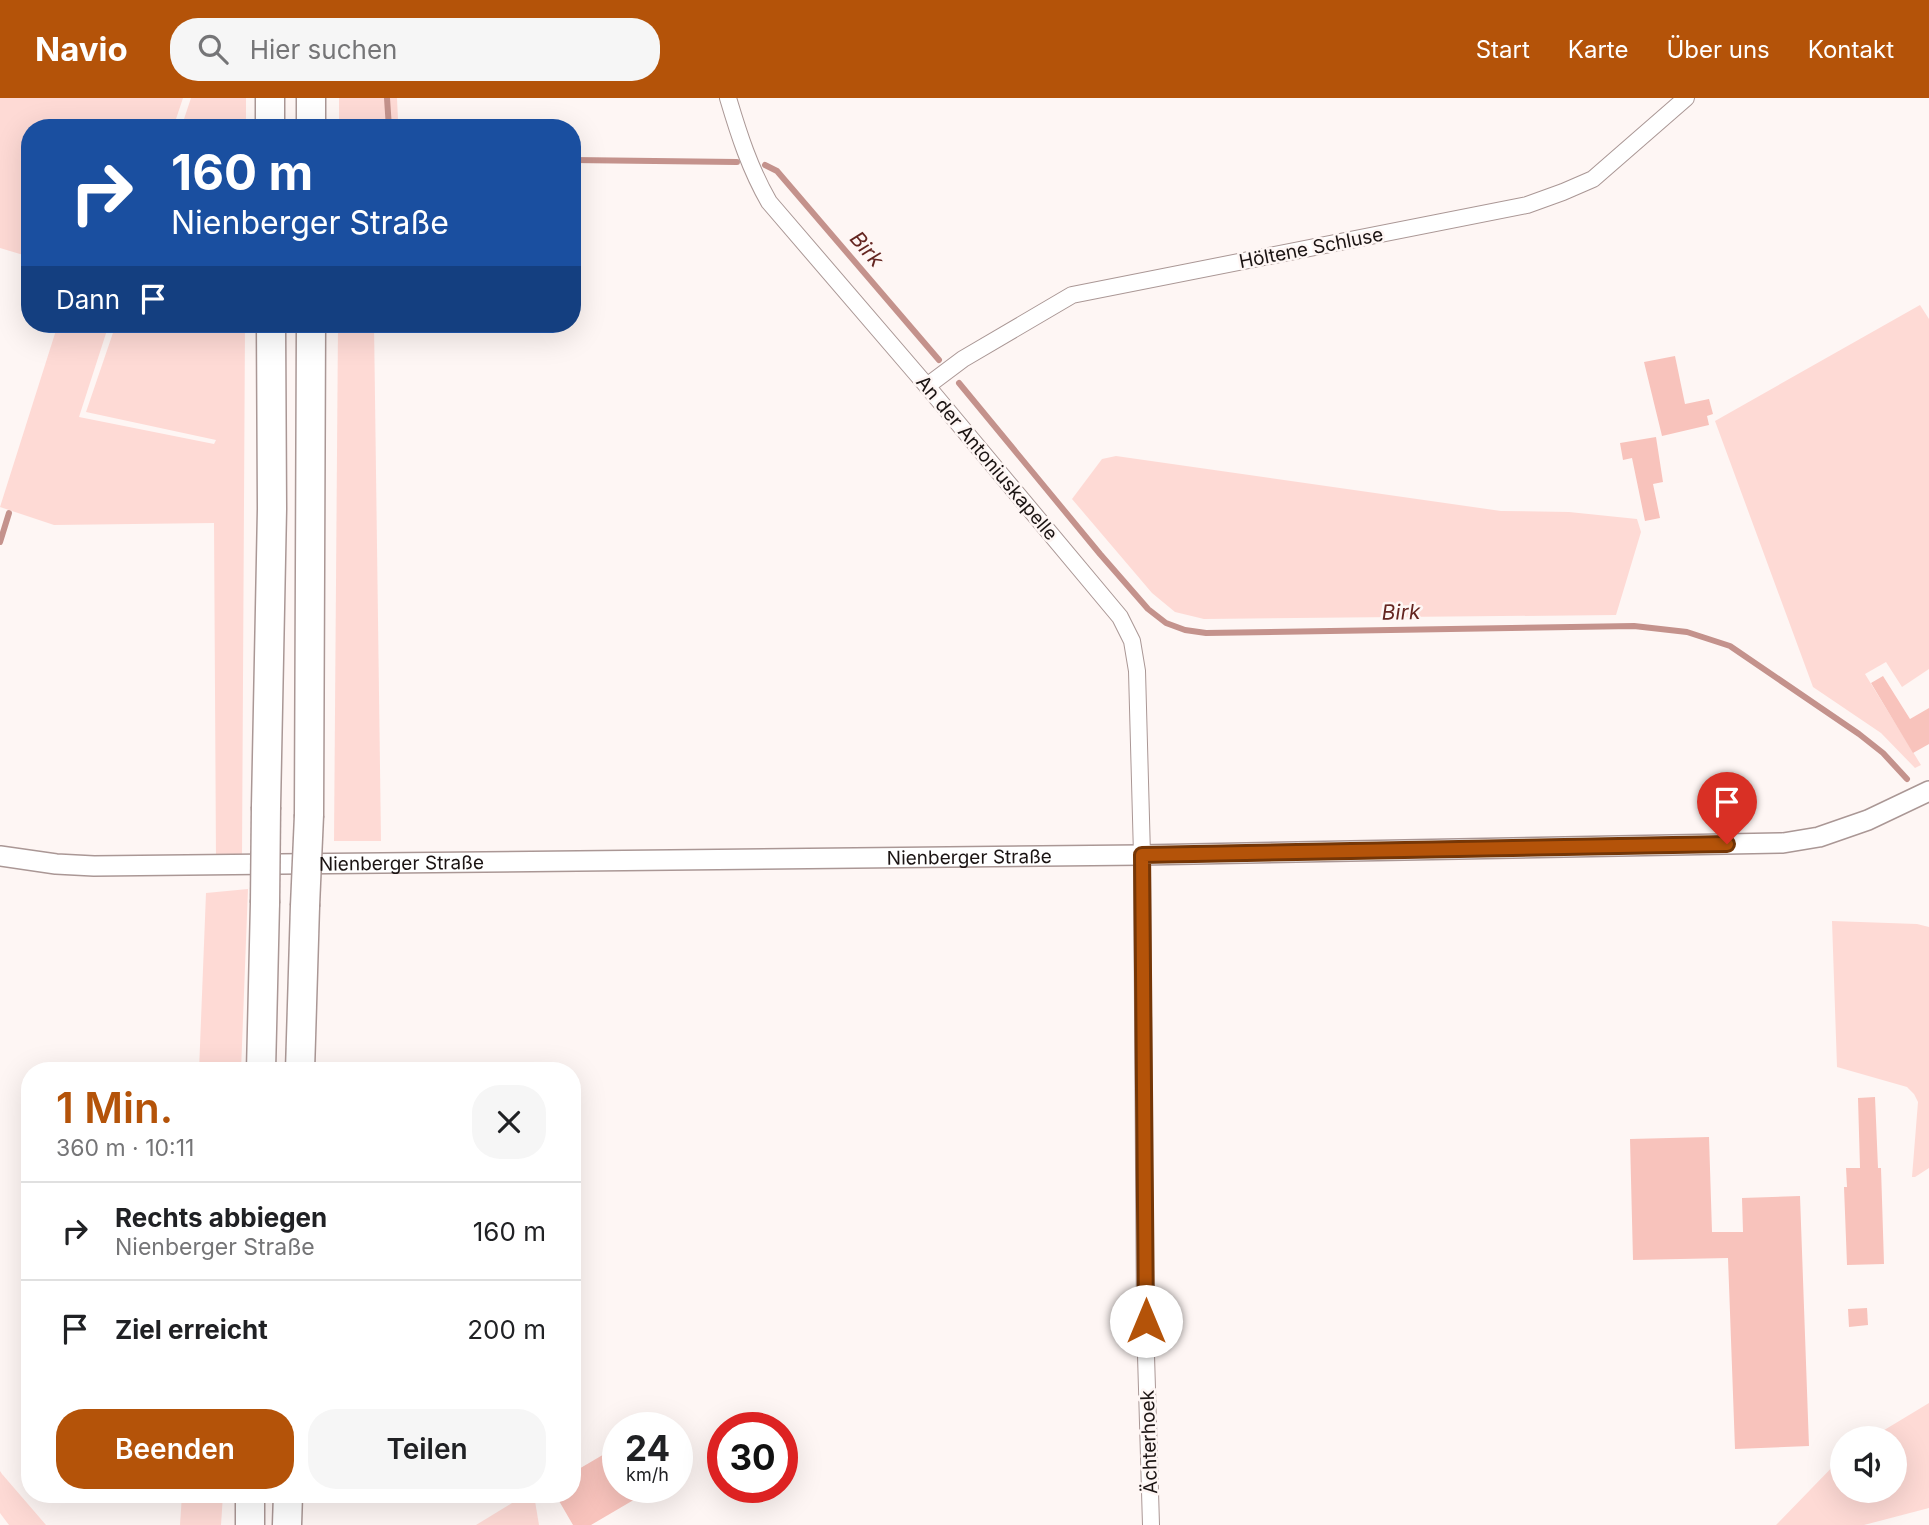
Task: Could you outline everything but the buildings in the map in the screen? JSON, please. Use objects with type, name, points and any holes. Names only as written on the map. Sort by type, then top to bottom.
[{"type":"highway","points":[[270,98],[270,119]]},
{"type":"highway","points":[[311,98],[311,119]]},
{"type":"highway","points":[[261,1062],[272,509],[271,333]]},
{"type":"highway","points":[[300,1062],[309,815],[311,333]]},
{"type":"highway","points":[[250,1503],[250,1525]]},
{"type":"highway","points":[[287,1525],[288,1503]]},
{"type":"street","name":"An der Antoniuskapelle","points":[[728,98],[755,177],[769,202],[931,383],[1120,617],[1132,641],[1137,671],[1142,855]]},
{"type":"street","name":"Höltene Schluse","points":[[931,383],[963,359],[1072,295],[1527,205],[1563,192],[1593,179],[1686,98]]},
{"type":"street","name":"Nienberger Straße","points":[[0,856],[94,866],[1142,855],[1783,843],[1819,837],[1868,820],[1929,790]]},
{"type":"street","name":"Ächterhoek","points":[[1142,855],[1146,1321],[1151,1525]]},
{"type":"shaded area","points":[[0,98],[183,98],[176,119],[21,119],[21,254],[0,248]]},
{"type":"shaded area","points":[[191,98],[246,98],[246,119],[184,119]]},
{"type":"shaded area","points":[[339,98],[397,98],[398,119],[339,119]]},
{"type":"shaded area","points":[[1920,305],[1929,319],[1929,669],[1902,687],[1886,662],[1865,674],[1921,765],[1915,768],[1881,733],[1813,687],[1715,421]]},
{"type":"shaded area","points":[[55,333],[106,333],[79,417],[214,444],[216,440],[86,412],[113,333],[245,333],[242,858],[216,858],[214,523],[54,525],[0,507]]},
{"type":"shaded area","points":[[338,333],[374,333],[381,841],[334,841]]},
{"type":"shaded area","points":[[1116,456],[1501,511],[1569,512],[1637,519],[1641,532],[1616,615],[1204,619],[1175,612],[1152,593],[1072,499],[1102,459]]},
{"type":"shaded area","points":[[248,889],[241,1062],[199,1062],[206,893]]},
{"type":"shaded area","points":[[1832,921],[1917,924],[1929,927],[1929,1168],[1915,1177],[1912,1177],[1918,1102],[1914,1094],[1907,1087],[1837,1067]]},
{"type":"shaded area","points":[[1929,1403],[1929,1508],[1864,1525],[1776,1525],[1830,1469],[1830,1503],[1907,1503],[1907,1426],[1891,1426]]},
{"type":"shaded area","points":[[0,1471],[21,1496],[21,1503],[27,1503],[46,1525],[9,1525],[0,1513]]},
{"type":"shaded area","points":[[181,1503],[222,1503],[221,1525],[180,1525]]},
{"type":"shaded area","points":[[512,1503],[535,1503],[539,1525],[476,1525]]},
{"type":"waterway","name":"Birk","points":[[387,98],[388,119]]},
{"type":"waterway","name":"Birk","points":[[581,160],[737,162]]},
{"type":"waterway","name":"Birk","points":[[765,165],[777,171],[939,360]]},
{"type":"waterway","name":"Birk","points":[[959,383],[1100,554],[1148,609],[1166,623],[1185,630],[1206,633],[1634,626],[1687,632],[1730,646],[1859,734],[1883,753],[1907,779]]},
{"type":"waterway","points":[[0,542],[9,513]]},
{"type":"route","points":[[1146,1321],[1142,855],[1727,844]]}]
